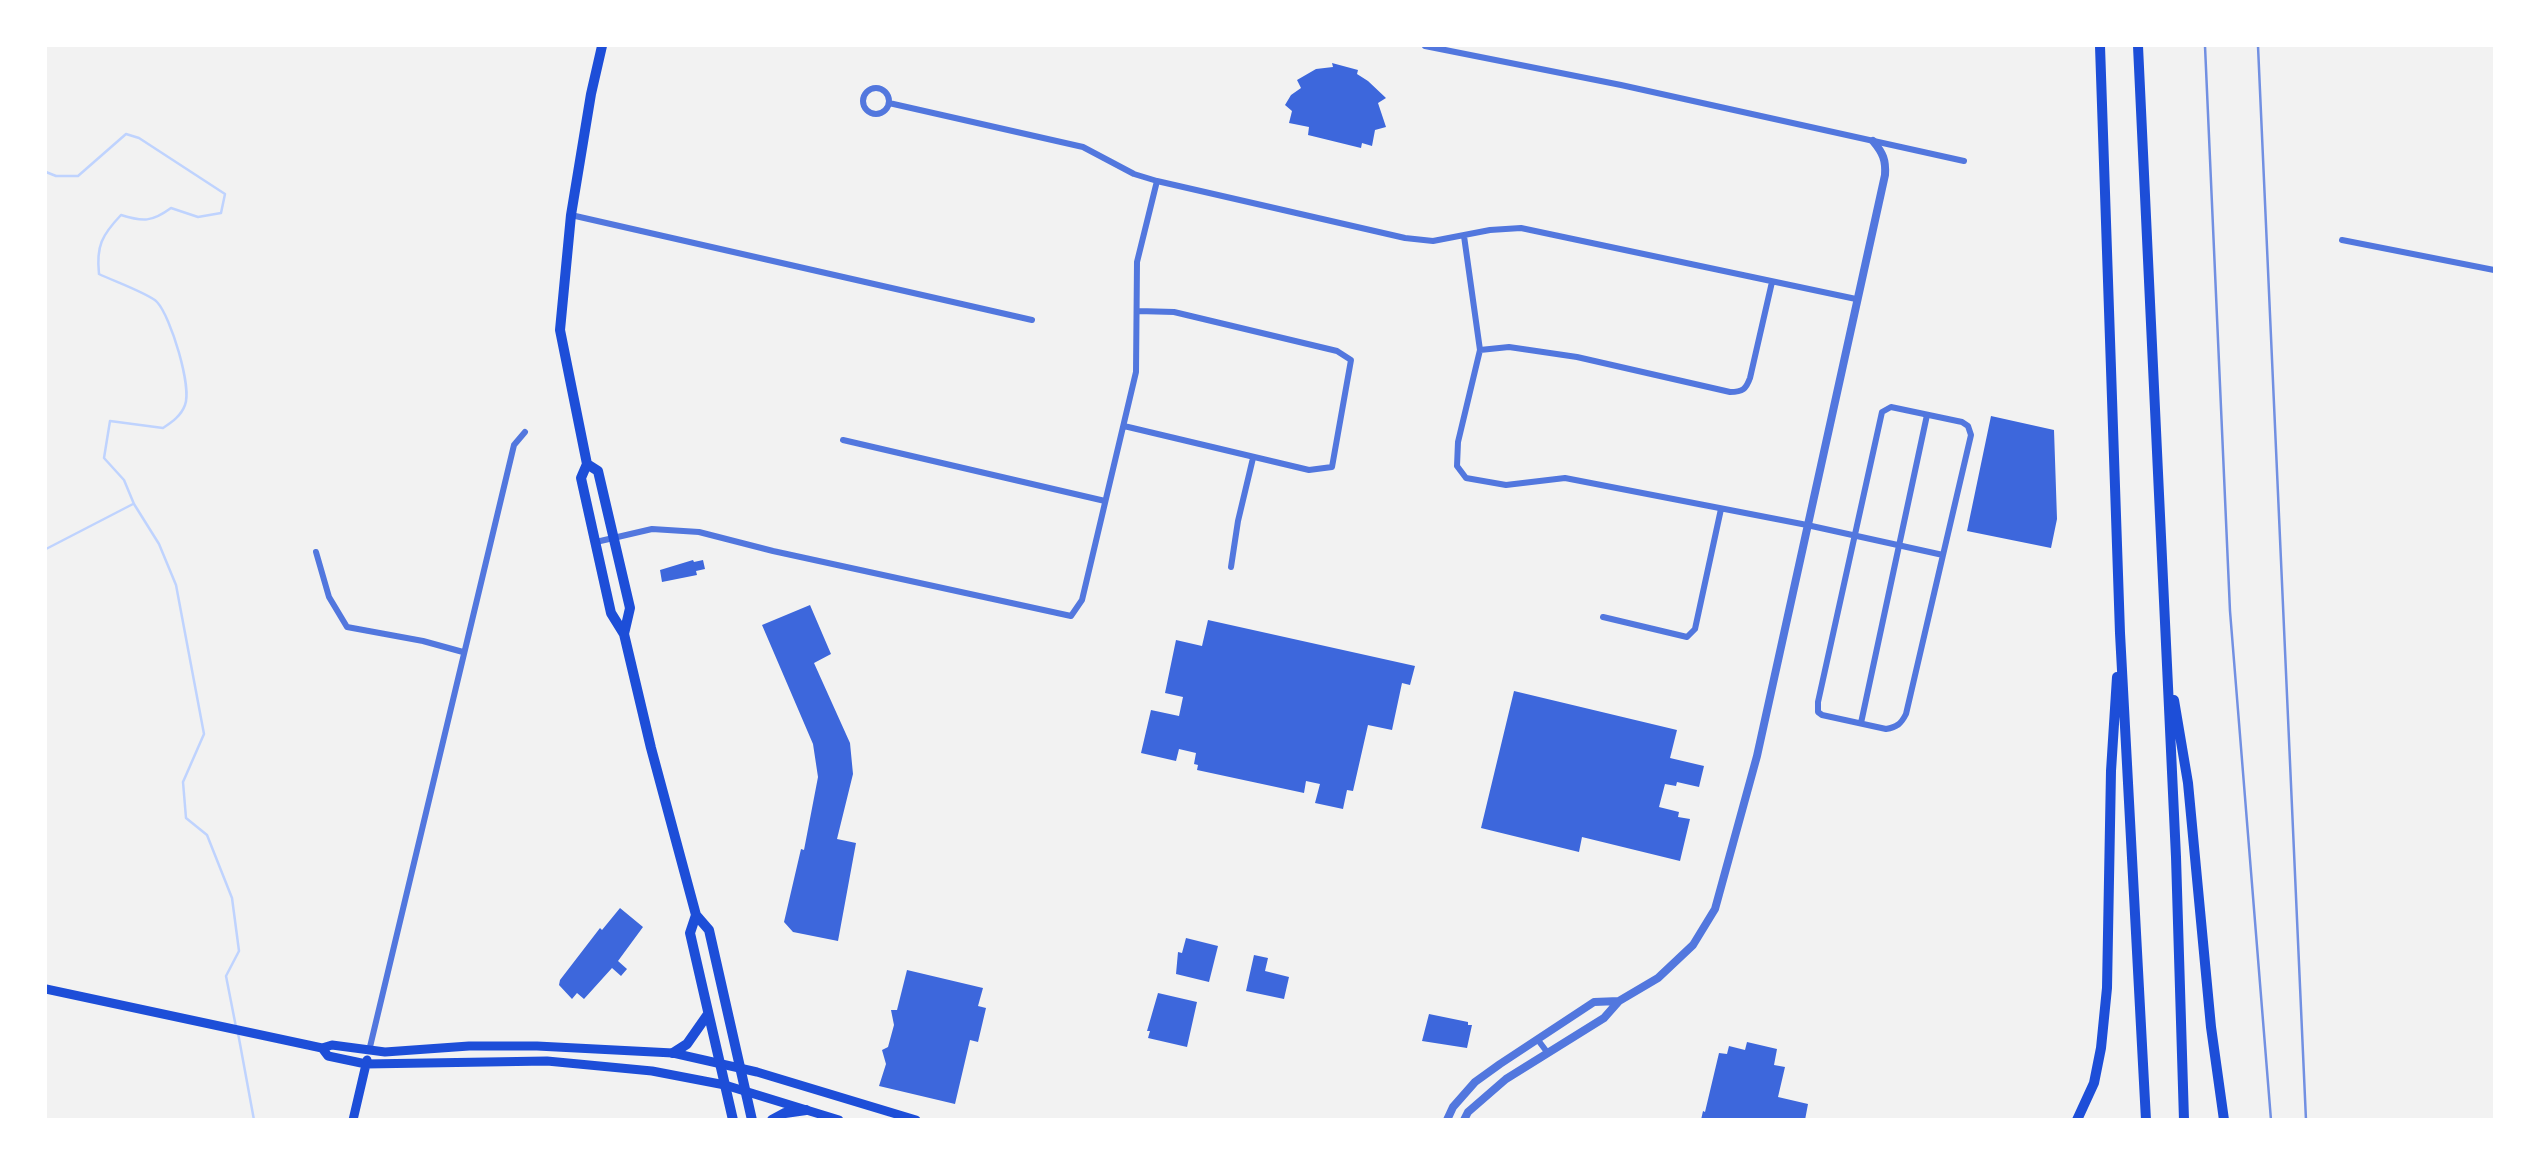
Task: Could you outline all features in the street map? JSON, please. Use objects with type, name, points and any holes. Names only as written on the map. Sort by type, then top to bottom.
[{"type":"highway","points":[[2099,46],[2120,633],[2146,1119]]},
{"type":"highway","points":[[2138,46],[2185,1119]]},
{"type":"highway","points":[[2077,1119],[2094,1083],[2101,1048],[2107,988],[2111,771],[2120,633]]},
{"type":"highway","points":[[2165,649],[2188,783],[2209,1013],[2224,1119]]},
{"type":"main road","points":[[602,46],[591,94],[571,215],[560,330],[587,464],[581,478],[611,613],[624,634],[651,748],[696,915],[709,930],[752,1119]]},
{"type":"main road","points":[[587,464],[598,471],[630,608],[624,634]]},
{"type":"main road","points":[[696,915],[690,933],[733,1119]]},
{"type":"main road","points":[[46,989],[322,1048],[332,1045],[369,1051],[537,1046],[639,1049],[673,1053],[720,1062],[916,1119]]},
{"type":"main road","points":[[673,1053],[687,1044],[708,1014]]},
{"type":"main road","points":[[322,1048],[328,1056],[366,1063],[582,1063],[652,1071],[725,1085],[839,1119]]},
{"type":"main road","points":[[353,1119],[369,1051]]},
{"type":"main road","points":[[772,1119],[785,1113],[806,1110]]},
{"type":"street","points":[[1425,46],[1459,49],[1964,161]]},
{"type":"street","points":[[879,88],[888,96],[889,103],[885,111],[876,114],[867,112],[863,106],[863,98],[866,92],[879,88]]},
{"type":"street","points":[[889,103],[1083,147],[1134,174],[1157,181],[1405,238],[1433,241],[1490,230],[1521,228],[1856,299]]},
{"type":"street","points":[[1464,1119],[1468,1112],[1506,1079],[1604,1017],[1619,1001],[1658,978],[1693,945],[1715,909],[1757,755],[1885,175],[1886,161],[1873,141]]},
{"type":"street","points":[[596,542],[652,529],[699,532],[773,551],[1072,616],[1082,600],[1136,372],[1137,262],[1157,181]]},
{"type":"street","points":[[571,215],[1032,320]]},
{"type":"street","points":[[1464,236],[1480,350],[1458,442],[1457,466],[1466,478],[1506,485],[1565,478],[1807,525],[1943,555]]},
{"type":"street","points":[[2342,240],[2494,271]]},
{"type":"street","points":[[1480,350],[1509,346],[1577,357],[1730,392],[1741,392],[1746,388],[1750,377],[1772,282]]},
{"type":"street","points":[[1124,426],[1309,470],[1332,467],[1351,360],[1337,351],[1209,320],[1174,312],[1138,311]]},
{"type":"street","points":[[1891,407],[1962,422],[1968,426],[1970,435],[1906,714],[1896,727],[1886,729],[1818,712],[1818,702],[1856,536],[1882,412],[1891,407]]},
{"type":"street","points":[[1861,723],[1927,415]]},
{"type":"street","points":[[369,1051],[513,444],[526,432]]},
{"type":"street","points":[[843,440],[1105,501]]},
{"type":"street","points":[[1231,567],[1238,521],[1254,458]]},
{"type":"street","points":[[1603,617],[1687,638],[1695,629],[1721,509]]},
{"type":"street","points":[[316,552],[329,597],[347,626],[422,640],[463,652]]},
{"type":"street","points":[[1447,1119],[1453,1107],[1475,1082],[1500,1064],[1594,1002],[1619,1001]]},
{"type":"street","points":[[1538,1040],[1547,1052]]},
{"type":"building","points":[[1332,63],[1358,70],[1357,74],[1386,98],[1378,103],[1386,127],[1375,130],[1372,146],[1362,143],[1361,148],[1308,135],[1309,127],[1289,123],[1292,111],[1285,105],[1291,95],[1301,88],[1297,80],[1316,69],[1333,67]]},
{"type":"building","points":[[1991,416],[2054,430],[2057,519],[2051,548],[1967,531]]},
{"type":"building","points":[[693,560],[703,560],[705,569],[696,571],[697,575],[662,582],[660,570]]},
{"type":"building","points":[[810,605],[831,654],[814,663],[850,743],[853,774],[837,839],[856,843],[838,941],[793,932],[784,922],[801,849],[804,850],[818,777],[813,744],[762,625]]},
{"type":"building","points":[[1208,620],[1415,666],[1410,685],[1402,683],[1392,730],[1368,725],[1353,791],[1347,790],[1343,809],[1315,803],[1320,784],[1306,781],[1304,793],[1197,770],[1198,765],[1194,764],[1196,753],[1179,749],[1176,761],[1141,753],[1151,710],[1179,716],[1183,697],[1165,693],[1176,640],[1202,646]]},
{"type":"building","points":[[1514,691],[1677,730],[1670,758],[1704,766],[1699,787],[1677,782],[1676,786],[1665,784],[1659,807],[1679,812],[1678,817],[1690,819],[1680,861],[1582,837],[1579,852],[1481,828]]},
{"type":"building","points":[[620,908],[643,927],[618,961],[627,969],[621,976],[612,968],[584,999],[577,993],[572,999],[559,985],[560,980],[600,928],[602,930]]},
{"type":"building","points":[[1186,938],[1218,946],[1209,982],[1176,974],[1178,952],[1182,953]]},
{"type":"building","points":[[1254,955],[1268,958],[1265,971],[1289,977],[1284,999],[1246,991]]},
{"type":"building","points":[[907,970],[983,988],[978,1006],[986,1008],[978,1042],[970,1040],[955,1104],[879,1086],[886,1064],[882,1050],[888,1047],[894,1025],[891,1010],[897,1010]]},
{"type":"building","points":[[1158,993],[1197,1002],[1187,1047],[1148,1038],[1150,1031],[1147,1031]]},
{"type":"building","points":[[1429,1014],[1472,1025],[1467,1048],[1422,1041]]},
{"type":"building","points":[[1747,1042],[1777,1049],[1774,1065],[1785,1067],[1778,1097],[1808,1104],[1805,1120],[1701,1120],[1719,1053],[1727,1054],[1729,1046],[1745,1050]]},
{"type":"waterway","points":[[46,172],[56,176],[78,176],[126,134],[139,138],[225,194],[221,213],[198,217],[171,208],[147,219],[121,215],[102,242],[98,264],[99,274],[139,291],[157,302],[163,310],[179,352],[186,383],[183,409],[179,416],[163,428],[110,421],[104,458],[124,480],[134,504],[159,544],[176,585],[204,734],[183,782],[186,818],[207,835],[232,898],[239,951],[226,976],[236,1027]]},
{"type":"waterway","points":[[46,549],[133,504]]},
{"type":"waterway","points":[[238,1033],[254,1120]]},
{"type":"railway","points":[[2205,46],[2230,611],[2271,1120]]},
{"type":"railway","points":[[2258,46],[2306,1120]]}]
